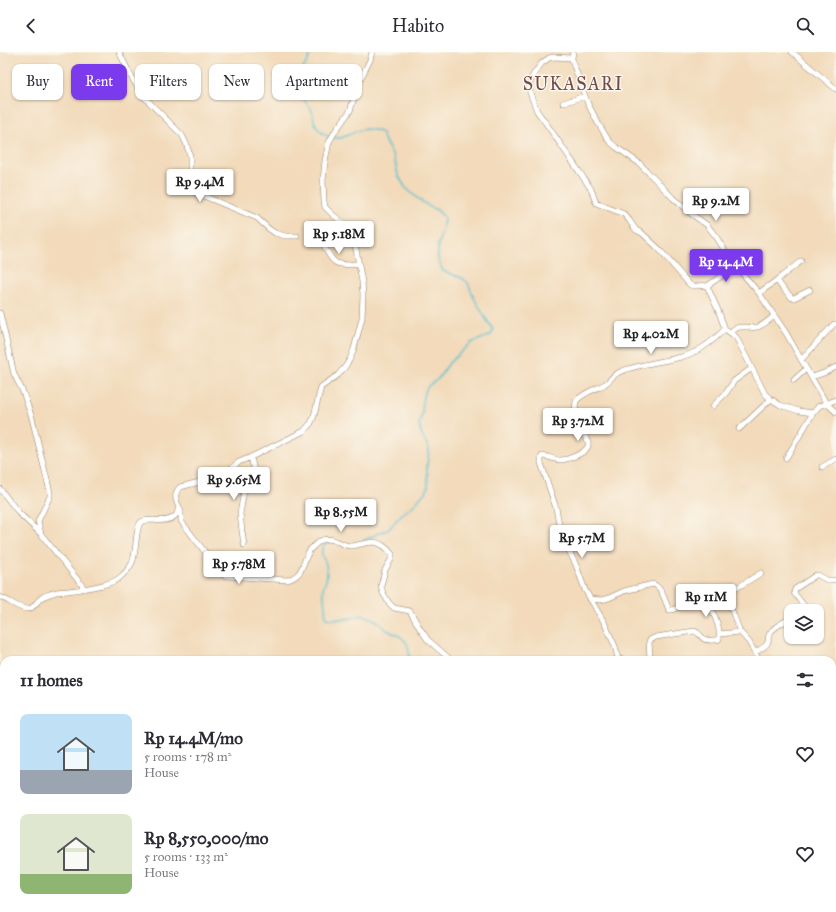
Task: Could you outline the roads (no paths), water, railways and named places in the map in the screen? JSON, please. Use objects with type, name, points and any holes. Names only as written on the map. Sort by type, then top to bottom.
[{"type":"street","points":[[119,52],[133,80],[144,97],[182,135],[190,156],[190,186],[194,192],[257,218],[275,233],[285,236],[297,236]]},
{"type":"street","points":[[372,52],[370,60],[359,82],[350,111],[336,130],[330,142],[325,161],[323,181],[325,207],[342,222],[352,236],[359,264],[363,295],[362,318],[357,341],[350,359],[338,375],[321,387],[312,423],[304,431],[239,462],[223,475],[180,487],[177,490],[176,502],[181,512],[181,521],[222,574],[226,576],[287,580],[297,576],[303,567],[309,550],[320,541],[331,539],[348,546],[374,542],[383,546],[392,554],[392,558],[385,570],[381,586],[383,593],[394,608],[410,611],[428,640],[446,656]]},
{"type":"street","points":[[573,52],[572,58],[584,96],[609,141],[639,163],[673,198],[707,225],[786,333],[826,403],[836,412]]},
{"type":"street","points":[[792,52],[836,89]]},
{"type":"street","points":[[572,58],[554,57],[542,62],[533,75],[529,87],[531,98],[537,111],[585,180],[596,203],[624,214],[636,230],[642,232],[660,249],[690,286],[707,286],[736,266]]},
{"type":"street","points":[[563,102],[584,96]]},
{"type":"street","points":[[322,242],[335,263],[345,265],[359,264]]},
{"type":"street","points":[[758,293],[801,261]]},
{"type":"street","points":[[777,280],[780,286],[792,298],[810,290]]},
{"type":"street","points":[[707,286],[718,310],[724,329],[736,337],[763,390],[771,399],[780,405],[799,411],[813,413]]},
{"type":"street","points":[[0,313],[14,374],[23,392],[32,418],[50,492],[50,496],[38,521],[41,534]]},
{"type":"street","points":[[730,332],[734,328],[757,327],[768,322],[774,316]]},
{"type":"street","points":[[801,360],[834,324],[836,324]]},
{"type":"street","points":[[617,656],[615,646],[604,622],[585,590],[576,565],[562,537],[556,508],[541,463],[541,458],[544,455],[554,460],[565,460],[587,448],[588,442],[578,423],[575,404],[576,401],[586,393],[606,383],[621,371],[663,360],[683,357],[696,351],[714,339],[724,329]]},
{"type":"street","points":[[812,377],[824,374],[836,367]]},
{"type":"street","points":[[713,406],[726,393],[734,381],[752,368]]},
{"type":"street","points":[[794,380],[806,369]]},
{"type":"street","points":[[739,429],[771,399]]},
{"type":"street","points":[[786,458],[813,413],[819,406],[836,400]]},
{"type":"street","points":[[244,544],[240,514],[245,485],[254,471],[251,457]]},
{"type":"street","points":[[822,467],[836,460]]},
{"type":"street","points":[[0,489],[19,513],[41,534],[85,589]]},
{"type":"street","points":[[0,598],[28,609],[32,608],[39,600],[50,594],[85,589],[118,580],[126,572],[132,562],[135,553],[138,525],[146,520],[158,521],[171,519],[176,514],[179,507]]},
{"type":"street","points":[[590,599],[601,600],[624,591],[652,584],[656,585],[669,610],[672,610],[740,586],[761,573]]},
{"type":"street","points":[[802,604],[794,593],[795,589],[816,575],[828,580],[836,580]]},
{"type":"street","points":[[650,656],[650,640],[656,637],[697,631],[707,640],[719,639],[720,634],[716,619],[707,598]]},
{"type":"street","points":[[731,608],[740,632],[749,642],[757,656]]},
{"type":"street","points":[[755,652],[766,645],[769,634],[784,623]]},
{"type":"street","points":[[720,634],[740,632]]},
{"type":"waterway","points":[[310,52],[309,59],[301,74],[301,87],[304,99],[311,110],[318,129],[330,137]]},
{"type":"waterway","points":[[333,138],[341,138],[365,129],[382,133],[385,142],[394,157],[398,175],[405,187],[418,199],[437,210],[444,217],[443,228],[438,245],[438,259],[443,271],[462,278],[468,283],[474,298],[493,331],[491,335],[471,343],[450,362],[438,379],[428,386],[423,396],[422,413],[419,424],[421,433],[429,449],[427,465],[427,490],[388,530],[363,541]]},
{"type":"waterway","points":[[331,542],[328,542],[322,547],[322,555],[326,564],[327,573],[323,588],[326,618],[347,619],[363,615],[376,620],[387,630],[401,637],[406,642],[409,656]]},
{"type":"district","name":"SUKASARI","points":[[573,84]]}]
